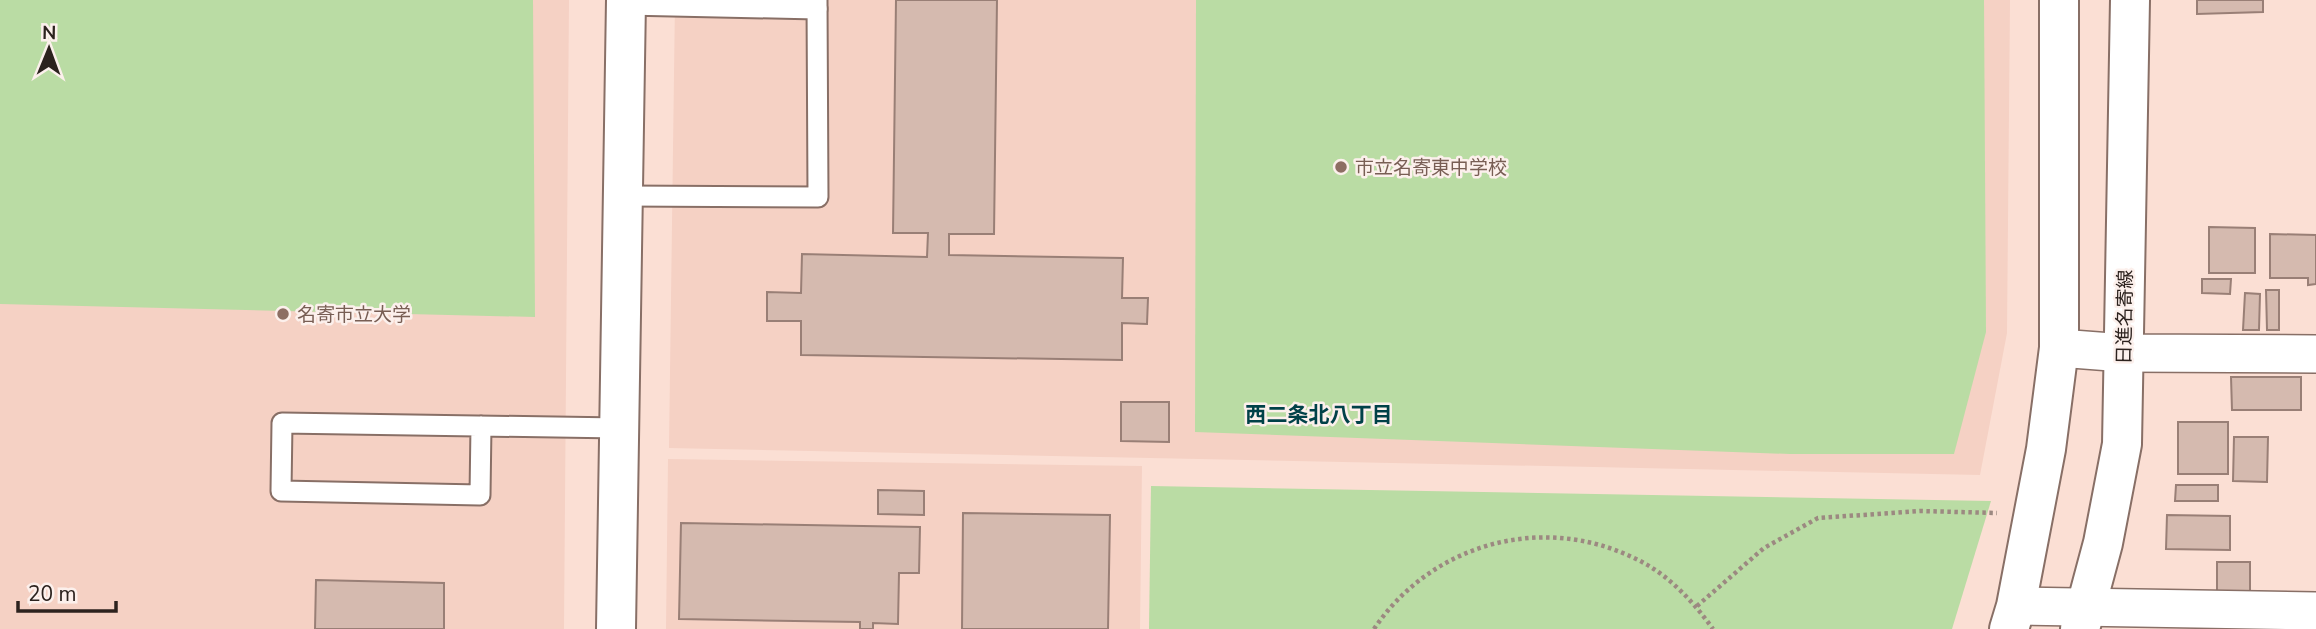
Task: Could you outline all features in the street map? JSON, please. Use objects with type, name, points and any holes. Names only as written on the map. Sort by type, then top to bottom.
[{"type":"main road","points":[[2012,617],[2046,449],[2059,348],[2059,0]]},
{"type":"main road","name":"日進名寄線","points":[[2083,618],[2103,543],[2122,444],[2130,0]]},
{"type":"main road","points":[[616,629],[626,3]]},
{"type":"street","points":[[2059,348],[2124,353],[2316,354]]},
{"type":"street","points":[[2012,617],[2083,618],[2316,611]]},
{"type":"lane","points":[[623,196],[818,197],[817,4],[626,3]]},
{"type":"lane","points":[[481,426],[480,495],[281,491],[282,423],[619,428]]},
{"type":"path","points":[[1697,607],[1765,548],[1818,518],[1920,511],[1997,513]]},
{"type":"path","points":[[1374,629],[1387,610],[1414,583],[1447,561],[1483,546],[1521,538],[1560,537],[1599,544],[1635,558],[1668,579],[1697,607],[1713,629]]},
{"type":"shaded area","name":"名寄市立大学","points":[[0,0],[569,0],[564,629],[0,629]]},
{"type":"shaded area","name":"市立名寄東中学校","points":[[675,0],[2010,0],[2007,333],[1980,475],[669,448]]},
{"type":"shaded area","points":[[668,459],[1142,466],[1140,629],[666,629]]},
{"type":"green space","points":[[0,0],[533,0],[535,317],[0,304]]},
{"type":"green space","points":[[1196,0],[1984,0],[1986,332],[1954,454],[1790,454],[1195,432]]},
{"type":"green space","points":[[1151,486],[1991,501],[1952,629],[1149,629]]},
{"type":"building","points":[[896,0],[997,0],[994,234],[949,234],[949,255],[1123,258],[1122,298],[1148,298],[1147,324],[1122,323],[1122,360],[801,355],[801,321],[767,321],[767,292],[801,293],[802,254],[927,257],[928,233],[893,233]]},
{"type":"building","points":[[2197,0],[2263,0],[2263,12],[2197,14]]},
{"type":"building","points":[[2209,227],[2255,228],[2255,273],[2209,273]]},
{"type":"building","points":[[2270,234],[2316,235],[2316,284],[2308,285],[2308,278],[2270,278]]},
{"type":"building","points":[[2202,279],[2231,279],[2230,294],[2202,293]]},
{"type":"building","points":[[2266,290],[2279,290],[2279,330],[2267,330]]},
{"type":"building","points":[[2245,293],[2260,294],[2259,330],[2243,330]]},
{"type":"building","points":[[2231,377],[2301,377],[2301,410],[2232,410]]},
{"type":"building","points":[[1121,402],[1169,402],[1169,442],[1121,441]]},
{"type":"building","points":[[2178,422],[2228,422],[2228,474],[2178,474]]},
{"type":"building","points":[[2234,437],[2268,437],[2267,482],[2233,481]]},
{"type":"building","points":[[2176,485],[2218,485],[2218,501],[2175,501]]},
{"type":"building","points":[[878,490],[924,491],[924,515],[878,514]]},
{"type":"building","points":[[963,513],[1110,515],[1108,629],[962,629]]},
{"type":"building","points":[[2167,515],[2230,516],[2230,550],[2166,549]]},
{"type":"building","points":[[681,523],[920,527],[919,573],[899,573],[898,624],[873,623],[873,629],[860,629],[860,622],[679,619]]},
{"type":"building","points":[[2217,562],[2250,562],[2250,591],[2217,591]]},
{"type":"building","points":[[316,580],[444,583],[444,629],[315,629]]},
{"type":"place","name":"市立名寄東中学校","points":[[1341,167]]},
{"type":"place","name":"名寄市立大学","points":[[283,314]]},
{"type":"district","name":"西二条北八丁目","points":[[1319,415]]}]
